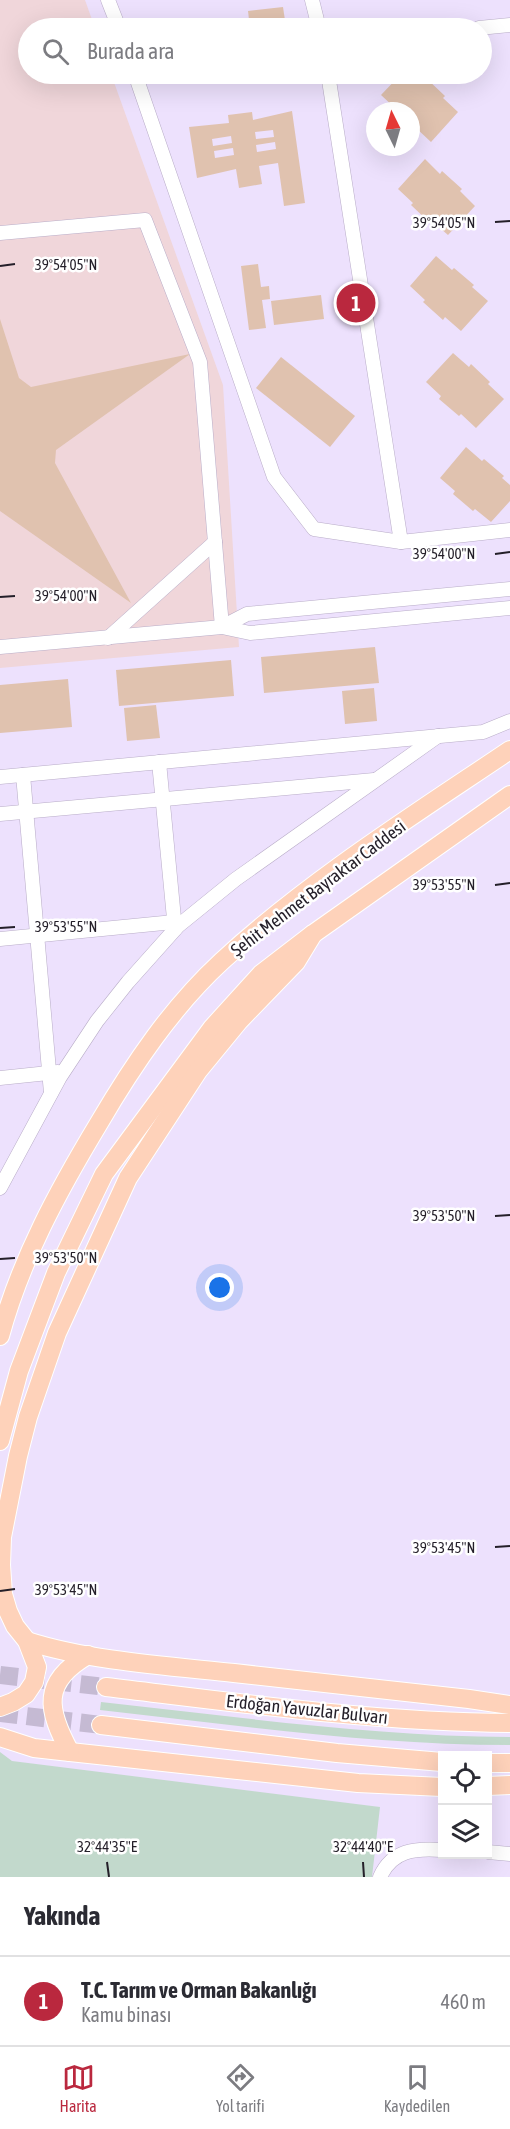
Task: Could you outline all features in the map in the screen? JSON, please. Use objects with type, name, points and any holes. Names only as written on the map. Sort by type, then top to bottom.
[{"type":"main road","name":"Şehit Mehmet Bayraktar Caddesi","points":[[0,1336],[27,1254],[75,1162],[135,1066],[182,1003],[221,962],[292,903],[344,864],[510,750]]},
{"type":"main road","name":"Şehit Mehmet Bayraktar Caddesi","points":[[0,1441],[19,1371],[56,1273],[104,1174],[212,1028],[261,974],[313,934],[510,795]]},
{"type":"main road","points":[[0,1707],[26,1694],[34,1682],[37,1667],[27,1641],[15,1626],[8,1611],[3,1594],[2,1537],[26,1426],[57,1333],[128,1178],[198,1071],[238,1021],[296,962],[313,934]]},
{"type":"main road","points":[[27,1641],[88,1655],[195,1669],[469,1698],[510,1705]]},
{"type":"main road","points":[[70,1752],[57,1726],[53,1711],[55,1688],[68,1668],[88,1655]]},
{"type":"main road","name":"Erdoğan Yavuzlar Bulvarı","points":[[106,1687],[367,1716],[425,1721],[510,1723]]},
{"type":"main road","points":[[101,1725],[337,1753],[438,1761]]},
{"type":"main road","points":[[0,1737],[34,1748],[358,1783],[438,1787]]},
{"type":"main road","points":[[492,1763],[510,1763]]},
{"type":"main road","points":[[492,1786],[510,1785]]},
{"type":"street","points":[[108,0],[115,18]]},
{"type":"street","points":[[312,0],[316,18]]},
{"type":"street","points":[[492,27],[510,25]]},
{"type":"street","points":[[138,84],[274,477],[314,529],[401,542],[510,530]]},
{"type":"street","points":[[330,84],[401,542]]},
{"type":"street","points":[[0,233],[145,220],[200,362],[222,627]]},
{"type":"street","points":[[108,638],[215,542]]},
{"type":"street","points":[[222,627],[247,614],[510,589]]},
{"type":"street","points":[[0,647],[222,627],[250,633],[510,608]]},
{"type":"street","points":[[0,777],[483,732],[510,721]]},
{"type":"street","points":[[0,1188],[63,1072],[104,1014],[175,926],[236,879],[438,736]]},
{"type":"street","points":[[159,762],[175,926]]},
{"type":"street","points":[[23,775],[51,1093]]},
{"type":"street","points":[[0,814],[376,780]]},
{"type":"street","points":[[0,939],[175,926]]},
{"type":"street","points":[[0,1078],[63,1072]]},
{"type":"street","points":[[380,1877],[385,1865],[398,1856],[412,1850],[438,1850]]},
{"type":"street","points":[[492,1852],[510,1854]]},
{"type":"shaded area","points":[[0,0],[85,0],[91,18],[18,18],[18,84],[115,84],[223,385],[239,647],[0,668]]},
{"type":"green space","points":[[101,1702],[356,1729],[510,1737],[510,1745],[407,1742],[305,1733],[100,1710]]},
{"type":"green space","points":[[0,1752],[12,1761],[380,1807],[372,1877],[0,1877]]},
{"type":"building","points":[[283,7],[285,18],[249,18],[248,11]]},
{"type":"building","points":[[391,84],[432,84],[458,112],[431,142],[420,132],[420,102],[388,102],[381,95]]},
{"type":"building","points":[[292,111],[305,203],[284,206],[278,163],[259,166],[262,184],[239,188],[236,169],[197,178],[189,127],[229,123],[228,115],[252,112],[253,120]],"holes":[[[273,130],[274,137],[256,139],[255,132]],[[231,136],[232,143],[213,146],[212,139]],[[275,142],[276,149],[257,152],[256,145]],[[233,148],[234,155],[215,158],[214,151]]]},
{"type":"building","points":[[425,159],[440,174],[442,171],[462,189],[460,191],[475,206],[448,235],[432,221],[430,223],[398,189]]},
{"type":"building","points":[[436,256],[474,285],[472,287],[488,301],[461,331],[445,317],[443,320],[423,302],[425,300],[410,286]]},
{"type":"building","points":[[258,264],[261,287],[269,286],[270,299],[262,300],[266,328],[249,330],[241,266]]},
{"type":"building","points":[[321,295],[324,319],[274,325],[271,301]]},
{"type":"building","points":[[0,319],[19,378],[31,387],[190,354],[56,450],[55,463],[131,603],[0,511]]},
{"type":"building","points":[[453,353],[469,367],[471,364],[504,399],[476,428],[439,399],[441,396],[426,382]]},
{"type":"building","points":[[281,357],[355,416],[330,447],[256,388]]},
{"type":"building","points":[[466,447],[504,476],[502,478],[510,485],[510,501],[491,522],[475,509],[473,511],[453,494],[455,491],[440,478]]},
{"type":"building","points":[[375,647],[379,683],[264,693],[261,657]]},
{"type":"building","points":[[231,660],[234,696],[119,706],[116,670]]},
{"type":"building","points":[[68,679],[72,727],[0,733],[0,685]]},
{"type":"building","points":[[374,688],[377,721],[345,724],[342,691]]},
{"type":"building","points":[[156,705],[160,738],[127,741],[124,708]]},
{"type":"tunnel","points":[[0,1675],[106,1687]]},
{"type":"tunnel","points":[[0,1713],[101,1725]]},
{"type":"place","name":"T.C. Tarım ve Orman Bakanlığı","points":[[356,303]]}]
